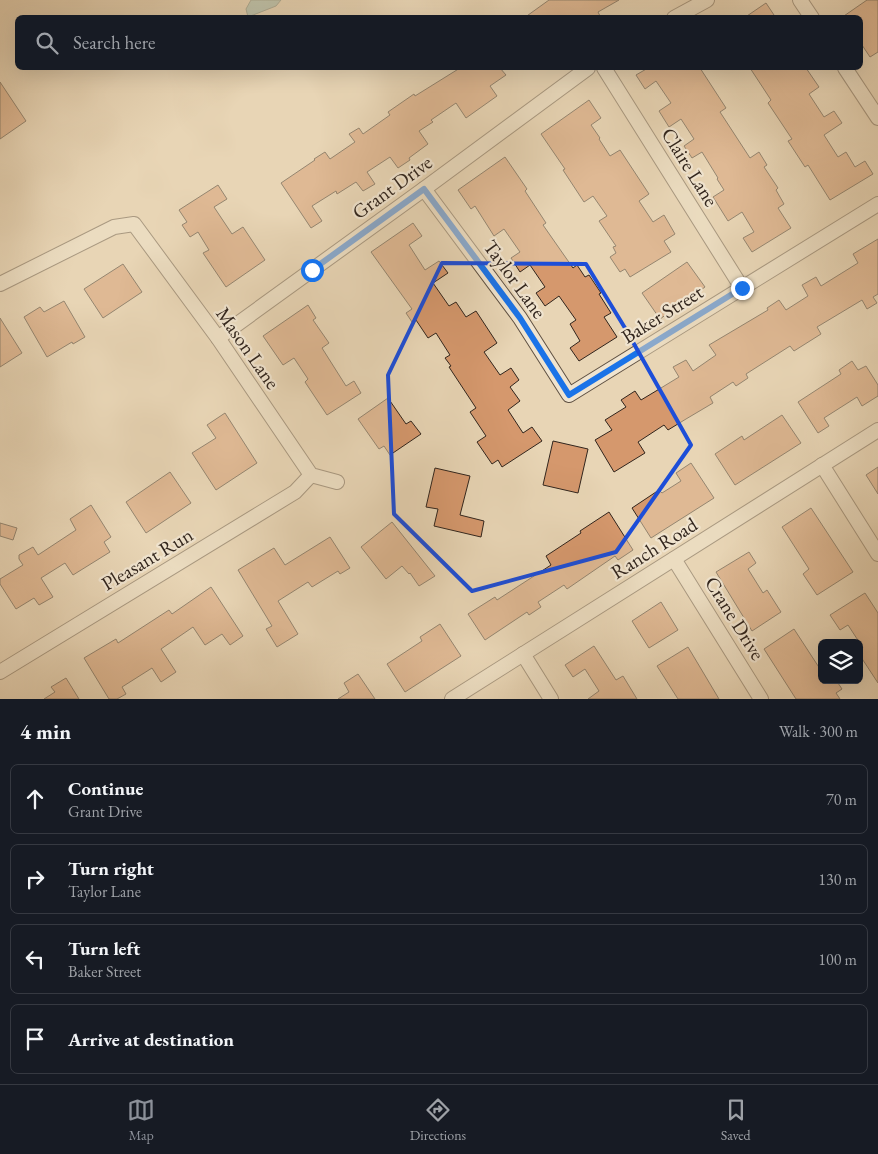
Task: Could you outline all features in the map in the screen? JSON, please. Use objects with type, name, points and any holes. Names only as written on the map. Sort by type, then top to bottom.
[{"type":"street","points":[[680,15],[708,0]]},
{"type":"street","points":[[800,0],[810,15]]},
{"type":"street","name":"Grant Drive","points":[[218,338],[585,70]]},
{"type":"street","name":"Claire Lane","points":[[605,70],[742,288]]},
{"type":"street","points":[[846,70],[878,118]]},
{"type":"street","name":"Taylor Lane","points":[[424,189],[520,318],[569,395]]},
{"type":"street","name":"Baker Street","points":[[569,395],[878,204]]},
{"type":"street","name":"Mason Lane","points":[[0,284],[114,227],[134,224],[218,338],[311,475]]},
{"type":"street","name":"Ranch Road","points":[[452,699],[878,430]]},
{"type":"street","points":[[822,465],[878,554]]},
{"type":"street","points":[[311,475],[336,482]]},
{"type":"street","name":"Pleasant Run","points":[[0,672],[294,492],[311,475]]},
{"type":"street","name":"Crane Drive","points":[[674,559],[761,699]]},
{"type":"street","points":[[523,654],[551,699]]},
{"type":"highlighted area","points":[[442,263],[586,264],[625,328],[691,445],[616,552],[472,591],[394,514],[388,375]]},
{"type":"water","points":[[251,0],[281,0],[276,6],[253,15],[248,15],[246,9]]},
{"type":"building","points":[[549,0],[619,0],[598,12],[600,15],[528,15]]},
{"type":"building","points":[[867,0],[878,0],[878,52],[870,57],[863,46],[863,15],[845,15]]},
{"type":"building","points":[[766,3],[774,15],[748,15]]},
{"type":"building","points":[[457,70],[502,70],[506,75],[490,86],[497,96],[466,118],[456,103],[431,120],[433,122],[419,131],[428,144],[409,158],[410,160],[398,168],[390,157],[367,172],[375,184],[363,191],[356,182],[337,194],[336,191],[312,206],[322,221],[311,228],[281,183],[325,152],[330,159],[355,142],[349,134],[359,128],[363,134],[390,115],[388,112],[414,94],[415,96]]},
{"type":"building","points":[[645,70],[701,70],[726,108],[720,112],[750,158],[759,152],[767,165],[764,167],[778,188],[776,190],[784,204],[778,208],[791,228],[752,252],[743,238],[754,232],[742,212],[728,221],[713,197],[724,190],[702,152],[692,158],[684,146],[694,139],[681,119],[669,127],[659,111],[671,103],[656,81],[645,89],[636,75]]},
{"type":"building","points":[[751,70],[807,70],[819,87],[809,94],[824,117],[834,111],[842,123],[824,135],[838,157],[846,152],[855,167],[865,161],[873,174],[830,200],[808,165],[805,167],[788,141],[792,139],[768,103],[771,100]]},
{"type":"building","points":[[0,82],[26,121],[0,139]]},
{"type":"building","points":[[589,100],[601,118],[591,125],[599,139],[610,156],[620,150],[649,194],[639,201],[653,222],[664,215],[675,234],[664,241],[671,252],[630,277],[625,269],[620,272],[610,257],[616,253],[613,247],[616,246],[599,221],[607,216],[593,196],[584,202],[563,170],[565,169],[541,134]]},
{"type":"building","points":[[505,157],[527,189],[525,191],[546,223],[543,225],[573,268],[577,265],[585,277],[589,275],[611,313],[604,317],[617,337],[579,361],[570,348],[580,341],[570,324],[576,320],[559,296],[545,306],[536,293],[545,287],[530,265],[520,272],[511,258],[520,252],[504,229],[494,236],[475,206],[471,209],[458,190]]},
{"type":"building","points":[[218,185],[227,199],[214,207],[232,234],[243,227],[265,260],[226,287],[203,253],[209,250],[198,232],[190,237],[182,225],[187,222],[179,210]]},
{"type":"building","points":[[413,223],[422,236],[409,245],[425,270],[439,261],[448,273],[433,283],[449,306],[456,302],[466,317],[476,311],[497,343],[484,352],[500,375],[511,368],[519,380],[510,387],[520,401],[508,410],[523,433],[532,427],[542,441],[502,467],[498,460],[492,464],[477,442],[486,436],[470,412],[476,408],[445,358],[450,355],[436,333],[428,338],[416,320],[412,322],[406,313],[412,309],[371,252]]},
{"type":"building","points":[[878,239],[878,294],[873,297],[877,303],[867,309],[862,300],[817,327],[821,334],[794,351],[790,346],[746,374],[748,378],[736,386],[733,382],[710,397],[713,403],[668,430],[664,425],[638,442],[645,453],[614,472],[595,440],[612,430],[605,420],[626,407],[621,400],[635,391],[641,400],[679,377],[673,367],[686,360],[693,371],[716,355],[709,345],[768,310],[767,308],[779,300],[786,310],[808,296],[802,285],[816,277],[821,286],[858,263],[853,254]]},
{"type":"building","points":[[687,262],[705,287],[660,319],[642,293]]},
{"type":"building","points":[[123,264],[142,292],[103,318],[84,289]]},
{"type":"building","points":[[64,301],[85,337],[73,344],[72,342],[47,357],[24,317],[40,307],[44,312]]},
{"type":"building","points":[[308,305],[316,318],[313,320],[329,343],[322,348],[346,386],[354,381],[361,393],[327,415],[305,382],[308,379],[294,358],[283,365],[263,336]]},
{"type":"building","points":[[0,318],[22,353],[0,367]]},
{"type":"building","points":[[852,361],[858,370],[866,366],[878,385],[878,396],[862,406],[857,397],[824,418],[829,426],[818,433],[798,402],[841,374],[839,370]]},
{"type":"building","points":[[388,398],[406,424],[411,421],[421,434],[390,455],[384,446],[379,449],[358,419]]},
{"type":"building","points":[[225,413],[257,463],[216,490],[192,453],[216,438],[207,425]]},
{"type":"building","points":[[782,415],[801,443],[735,485],[715,454],[742,436],[744,440]]},
{"type":"building","points":[[553,441],[588,449],[578,493],[543,485]]},
{"type":"building","points":[[691,463],[714,498],[651,538],[632,508],[659,490],[662,493],[681,481],[676,473]]},
{"type":"building","points":[[878,467],[878,494],[866,475]]},
{"type":"building","points":[[435,468],[470,476],[460,515],[484,521],[481,537],[434,526],[438,509],[426,507]]},
{"type":"building","points":[[170,472],[191,503],[146,533],[126,502]]},
{"type":"building","points":[[91,505],[111,537],[104,542],[110,552],[73,575],[65,563],[41,578],[53,597],[39,605],[34,598],[16,609],[0,584],[0,579],[23,565],[19,555],[33,547],[38,555],[76,530],[70,519]]},
{"type":"building","points":[[811,508],[853,572],[817,595],[803,574],[809,569],[782,527]]},
{"type":"building","points":[[609,512],[633,550],[618,560],[615,556],[567,589],[564,585],[538,602],[541,607],[529,615],[527,612],[485,640],[468,614],[495,597],[497,600],[551,565],[546,556]]},
{"type":"building","points":[[392,522],[435,576],[419,586],[410,573],[402,566],[386,579],[361,547]]},
{"type":"building","points":[[0,523],[17,528],[13,540],[0,536]]},
{"type":"building","points":[[330,537],[350,568],[340,574],[338,571],[312,587],[308,582],[278,601],[298,634],[277,647],[266,629],[272,626],[238,570],[274,548],[285,565]]},
{"type":"building","points":[[749,552],[756,563],[748,569],[763,593],[767,590],[781,612],[752,631],[716,572]]},
{"type":"building","points":[[211,587],[243,636],[230,645],[222,634],[205,645],[193,627],[161,649],[176,672],[161,682],[152,668],[122,687],[126,694],[117,699],[109,699],[84,658],[116,639],[118,643],[169,610],[172,614]]},
{"type":"building","points":[[865,593],[878,613],[878,683],[863,660],[863,639],[857,639],[848,625],[840,630],[830,615]]},
{"type":"building","points":[[661,602],[678,630],[649,648],[632,621]]},
{"type":"building","points":[[440,624],[461,656],[405,692],[387,664],[422,641],[420,637]]},
{"type":"building","points":[[794,629],[818,666],[818,684],[839,684],[842,689],[836,693],[840,699],[796,699],[764,649]]},
{"type":"building","points":[[594,646],[616,680],[623,676],[637,699],[588,699],[599,691],[585,669],[573,677],[565,665]]},
{"type":"building","points":[[688,647],[719,699],[678,699],[657,666]]},
{"type":"building","points":[[358,674],[375,699],[338,699],[349,692],[344,683]]},
{"type":"building","points":[[66,678],[79,699],[44,699],[55,692],[51,687]]},
{"type":"route","points":[[312,270],[424,189],[520,318],[569,395],[742,288]]}]
